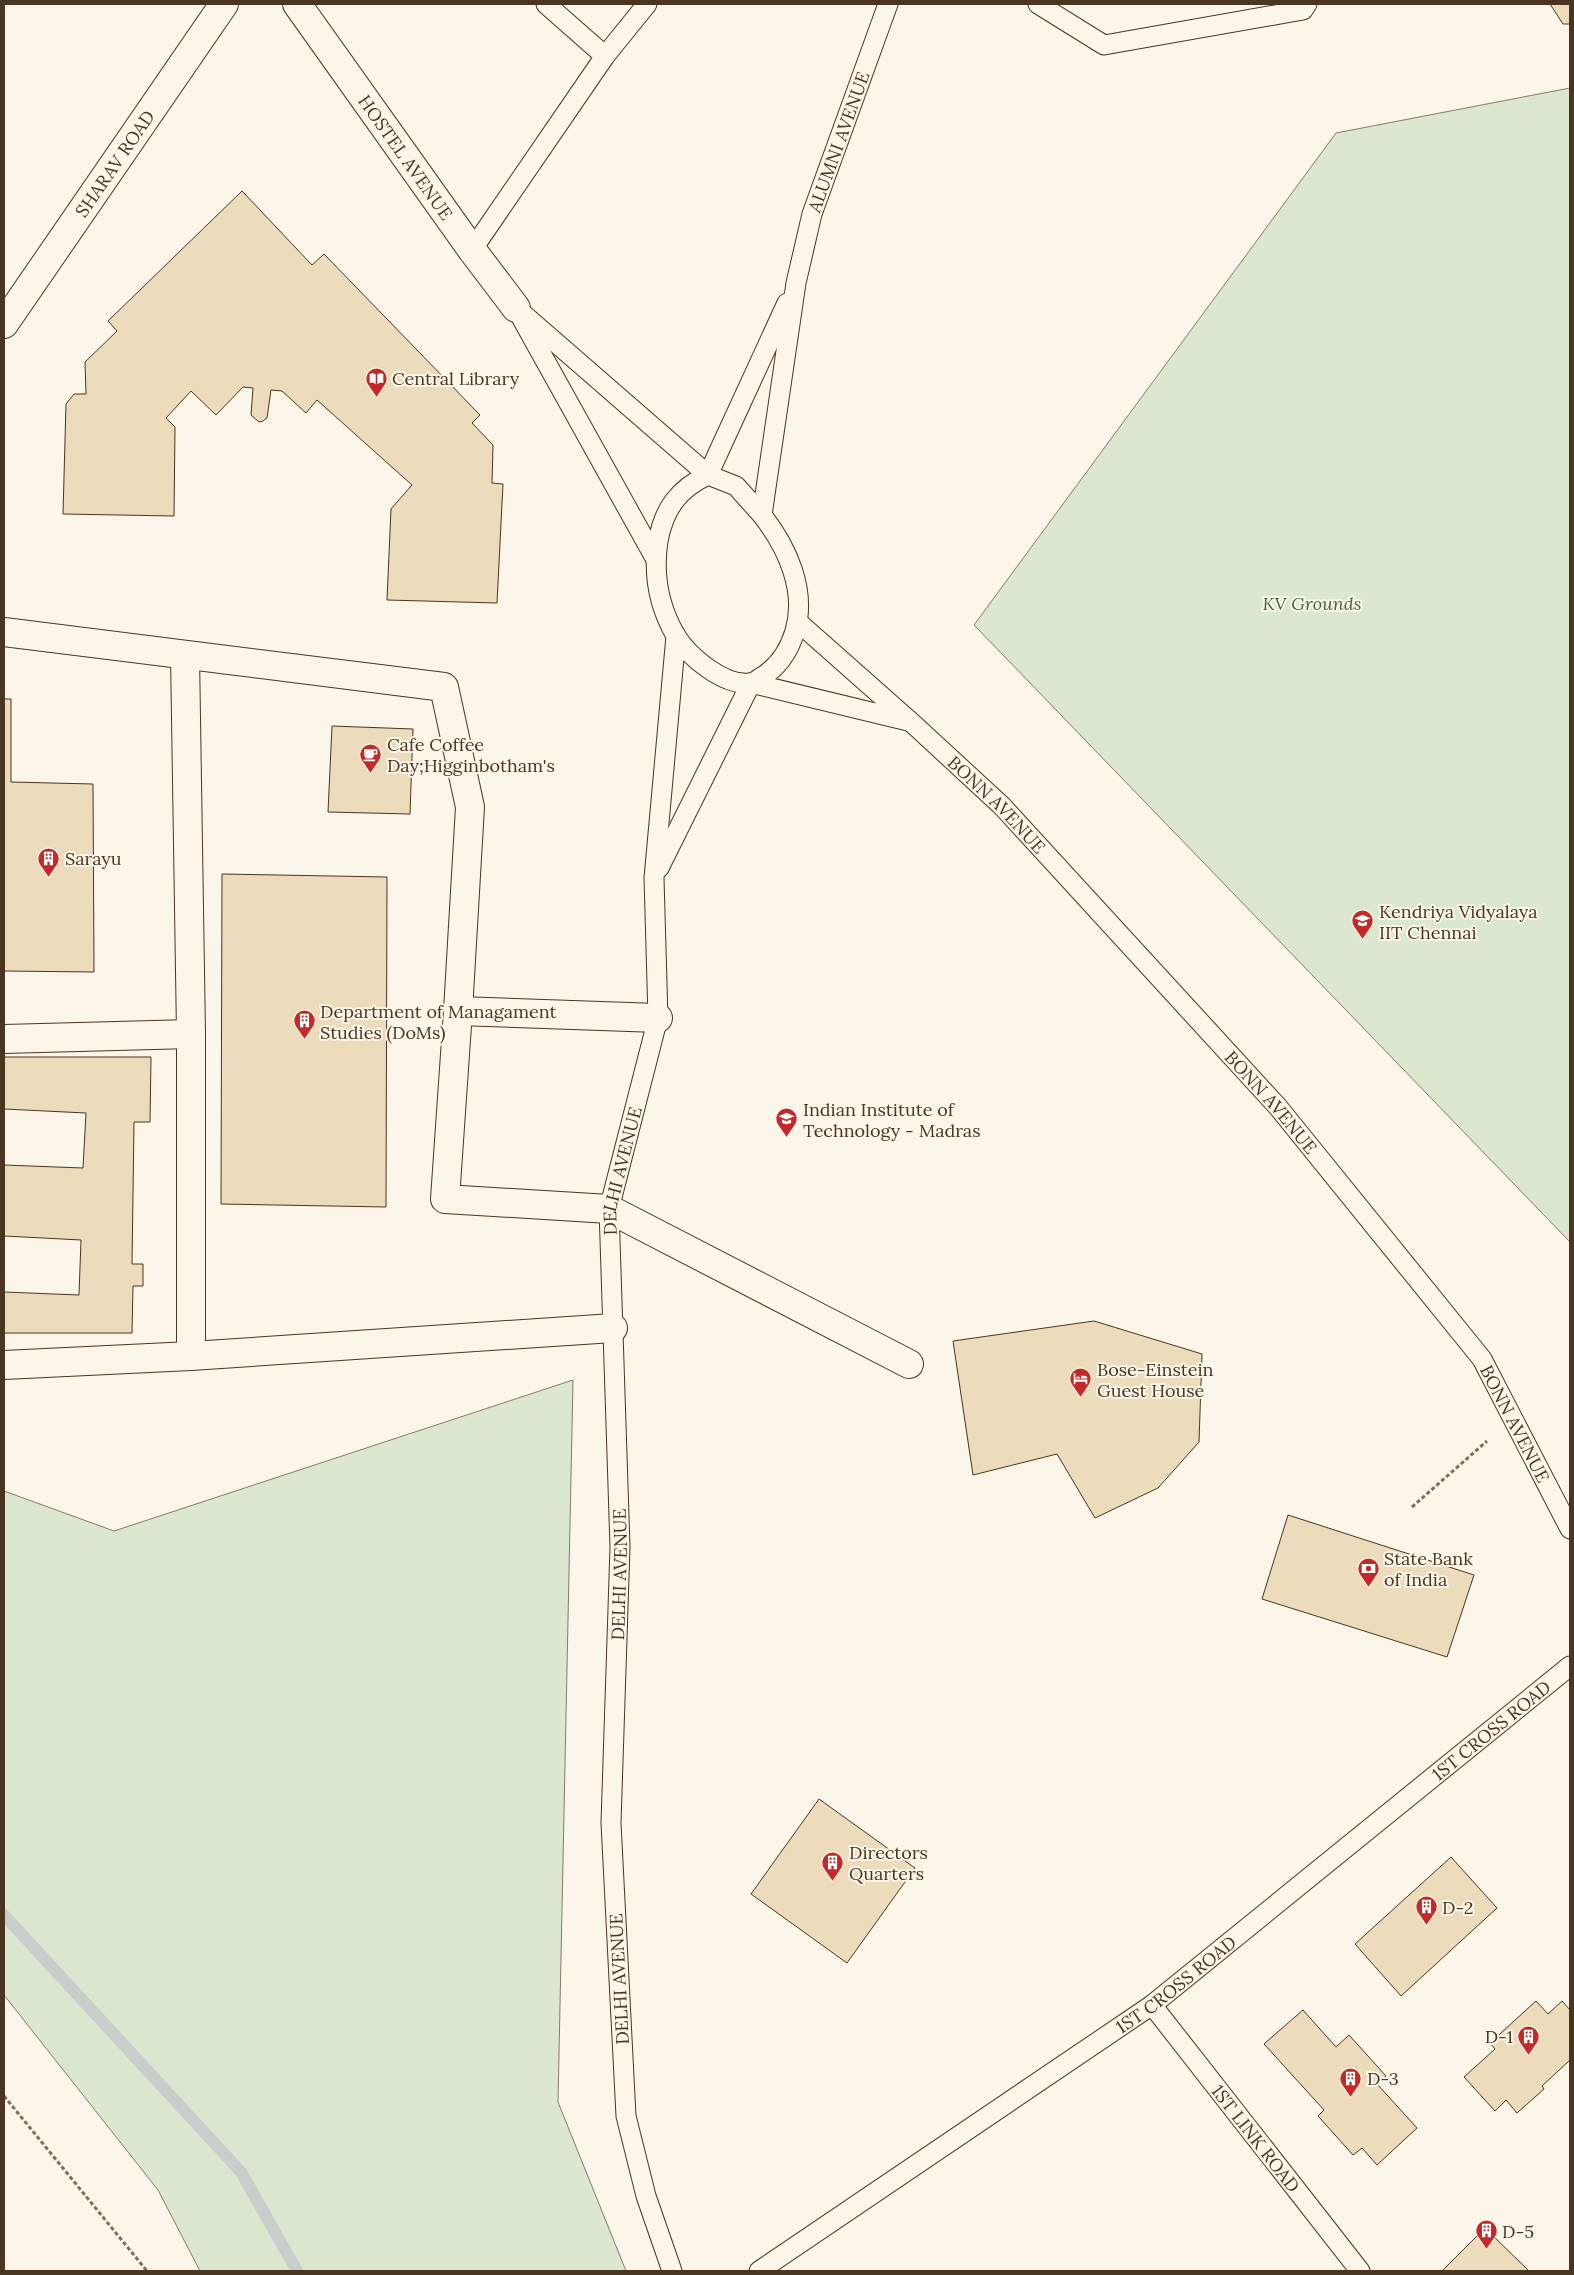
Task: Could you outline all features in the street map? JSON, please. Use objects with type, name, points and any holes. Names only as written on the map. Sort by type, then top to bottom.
[{"type":"street","name":"SHARAV ROAD","points":[[4,324],[224,4]]},
{"type":"street","name":"HOSTEL AVENUE","points":[[297,4],[472,250],[516,308]]},
{"type":"street","points":[[4,632],[444,687],[470,807],[445,1199],[609,1209],[909,1364]]},
{"type":"street","points":[[185,655],[191,1034],[191,1356]]},
{"type":"street","points":[[458,1011],[658,1018]]},
{"type":"street","points":[[4,1039],[191,1034]]},
{"type":"street","points":[[4,1365],[191,1356],[613,1328]]},
{"type":"lane","points":[[546,4],[605,56]]},
{"type":"lane","points":[[472,250],[605,56],[647,4]]},
{"type":"lane","name":"ALUMNI AVENUE","points":[[796,283],[812,214],[888,4]]},
{"type":"lane","points":[[1038,4],[1104,46],[1303,10],[1307,4]]},
{"type":"lane","points":[[796,283],[708,475],[690,483],[673,501],[661,526],[656,558],[657,587],[665,614],[676,636],[692,656],[713,671],[731,680],[751,683],[912,722]]},
{"type":"lane","points":[[762,515],[796,283]]},
{"type":"lane","points":[[516,308],[708,475],[736,486],[776,532],[795,578],[799,602],[798,622],[791,646],[780,662],[769,673],[751,683],[654,878]]},
{"type":"lane","points":[[516,308],[656,558]]},
{"type":"lane","name":"BONN AVENUE","points":[[798,622],[912,722],[1002,806],[1278,1107],[1482,1359],[1514,1417],[1570,1529]]},
{"type":"lane","name":"DELHI AVENUE","points":[[672,2271],[646,2196],[626,2116],[611,1824],[620,1546],[609,1209],[658,1018],[654,878],[676,636]]},
{"type":"lane","name":"1ST CROSS ROAD","points":[[759,2271],[1152,2005],[1570,1666]]},
{"type":"lane","name":"1ST LINK ROAD","points":[[1152,2005],[1360,2271]]},
{"type":"path","points":[[1412,1507],[1514,1417]]},
{"type":"path","points":[[4,2096],[147,2271]]},
{"type":"green space","name":"KV Grounds","points":[[1570,88],[1570,1242],[974,625],[1336,133]]},
{"type":"green space","points":[[573,1380],[558,2102],[626,2271],[200,2271],[158,2190],[4,1995],[4,1491],[114,1531]]},
{"type":"building","points":[[1550,4],[1570,4],[1570,24],[1563,24]]},
{"type":"building","name":"Central Library","points":[[242,191],[312,265],[324,254],[480,415],[472,423],[493,445],[492,483],[503,484],[497,603],[387,600],[391,509],[412,485],[317,400],[306,413],[282,391],[271,390],[267,418],[259,422],[251,415],[253,388],[243,387],[216,415],[191,391],[166,418],[175,427],[174,516],[63,514],[66,404],[74,394],[86,394],[85,362],[117,331],[108,321]]},
{"type":"building","name":"Sarayu","points":[[4,699],[11,699],[11,782],[93,784],[94,972],[4,971]]},
{"type":"building","name":"Cafe Coffee Day;Higginbotham's","points":[[332,726],[413,729],[410,814],[328,812]]},
{"type":"building","name":"Department of Managament Studies (DoMs)","points":[[222,874],[387,877],[386,1207],[221,1204]]},
{"type":"building","points":[[4,1057],[151,1057],[150,1122],[134,1122],[132,1264],[143,1264],[143,1286],[133,1286],[132,1333],[4,1333],[4,1292],[79,1295],[81,1240],[4,1236],[4,1165],[83,1168],[86,1113],[4,1109]]},
{"type":"building","name":"Bose-Einstein Guest House","points":[[1094,1321],[1202,1354],[1199,1442],[1158,1488],[1095,1518],[1057,1454],[973,1475],[953,1341]]},
{"type":"building","name":"State Bank of India","points":[[1288,1515],[1474,1575],[1447,1657],[1262,1599]]},
{"type":"building","name":"Directors Quarters","points":[[819,1799],[915,1868],[847,1963],[751,1894]]},
{"type":"building","name":"D-2","points":[[1451,1857],[1497,1908],[1401,1996],[1355,1944]]},
{"type":"building","name":"D-1","points":[[1536,2001],[1548,2014],[1562,2001],[1570,2010],[1570,2060],[1542,2086],[1544,2089],[1517,2113],[1506,2100],[1495,2111],[1464,2077],[1495,2049],[1490,2043]]},
{"type":"building","name":"D-3","points":[[1303,2010],[1336,2047],[1349,2035],[1386,2076],[1377,2084],[1417,2128],[1377,2165],[1362,2148],[1353,2155],[1318,2116],[1324,2110],[1264,2044]]},
{"type":"building","name":"D-5","points":[[1485,2228],[1529,2271],[1442,2271]]},
{"type":"waterway","points":[[4,1915],[241,2172],[297,2271]]},
{"type":"place","name":"Central Library","points":[[376,397]]},
{"type":"place","name":"Cafe Coffee Day;Higginbotham's","points":[[371,773]]},
{"type":"place","name":"Sarayu","points":[[49,877]]},
{"type":"place","name":"Kendriya Vidyalaya IIT Chennai","points":[[1363,940]]},
{"type":"place","name":"Department of Managament Studies (DoMs)","points":[[304,1040]]},
{"type":"place","name":"Indian Institute of Technology - Madras","points":[[787,1138]]},
{"type":"place","name":"Bose-Einstein Guest House","points":[[1081,1398]]},
{"type":"place","name":"State Bank of India","points":[[1368,1587]]},
{"type":"place","name":"Directors Quarters","points":[[833,1881]]},
{"type":"place","name":"D-2","points":[[1426,1926]]},
{"type":"place","name":"D-1","points":[[1529,2055]]},
{"type":"place","name":"D-3","points":[[1351,2097]]},
{"type":"place","name":"D-5","points":[[1486,2250]]}]
